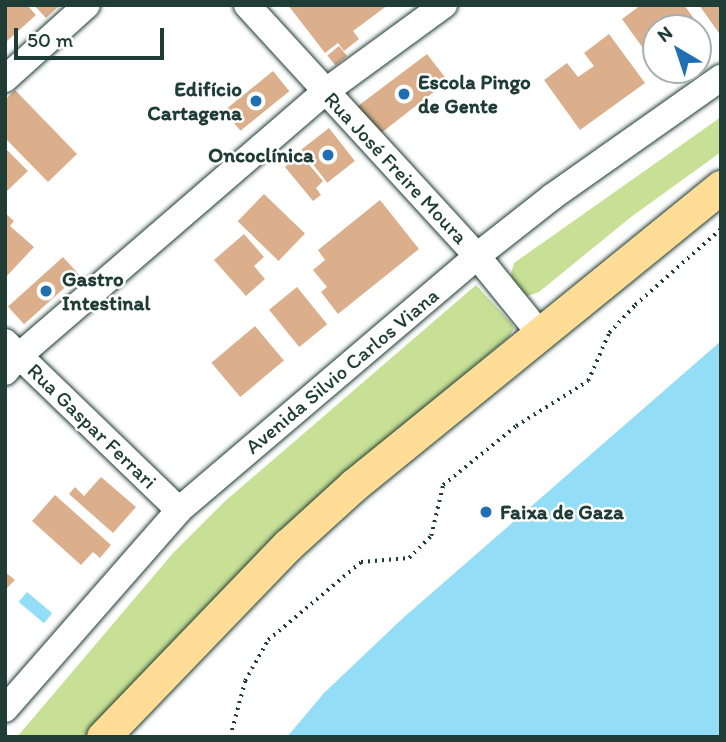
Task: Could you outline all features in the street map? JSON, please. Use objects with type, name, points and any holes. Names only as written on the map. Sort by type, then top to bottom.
[{"type":"main road","points":[[103,737],[288,545],[354,485],[721,187]]},
{"type":"street","points":[[5,79],[87,5]]},
{"type":"street","name":"Rua José Freire Moura","points":[[247,5],[477,256],[541,335]]},
{"type":"street","points":[[10,356],[326,91],[444,5]]},
{"type":"street","name":"Avenida Silvio Carlos Viana","points":[[5,709],[179,510],[477,256],[552,197],[721,78]]},
{"type":"street","name":"Rua Gaspar Ferrari","points":[[10,356],[179,510]]},
{"type":"path","points":[[230,737],[245,681],[268,640],[361,562],[409,558],[431,536],[443,485],[516,426],[588,381],[609,334],[643,298],[721,229]]},
{"type":"green space","points":[[721,117],[721,152],[631,217],[539,292],[527,296],[514,284],[511,274],[514,263]]},
{"type":"green space","points":[[476,285],[511,323],[514,328],[509,337],[369,454],[89,737],[17,737],[174,552],[224,502]]},
{"type":"water","points":[[721,341],[721,737],[287,737],[324,693],[403,618]]},
{"type":"water","points":[[27,592],[52,613],[44,623],[19,602]]},
{"type":"building","points":[[5,5],[27,5],[36,15],[7,41]]},
{"type":"building","points":[[34,5],[60,5],[46,18]]},
{"type":"building","points":[[288,5],[388,5],[353,31],[359,39],[344,51],[338,43],[325,53]]},
{"type":"building","points":[[641,5],[684,5],[691,14],[642,14],[642,47],[622,19]]},
{"type":"building","points":[[699,5],[721,5],[721,36],[712,23],[712,14],[705,14]]},
{"type":"building","points":[[609,34],[644,84],[580,130],[544,80],[567,63],[578,77],[594,66],[584,53]]},
{"type":"building","points":[[339,46],[347,56],[336,66],[327,55]]},
{"type":"building","name":"Escola Pingo de Gente","points":[[427,54],[448,81],[381,133],[350,112]]},
{"type":"building","name":"Edifício Cartagena","points":[[273,71],[289,91],[240,131],[224,111]]},
{"type":"building","points":[[15,90],[77,154],[48,182],[5,138],[5,100]]},
{"type":"building","name":"Oncoclínica","points":[[329,128],[355,161],[327,183],[301,150]]},
{"type":"building","points":[[5,148],[28,171],[7,191],[5,189]]},
{"type":"building","points":[[300,154],[323,181],[316,188],[321,195],[313,201],[285,167]]},
{"type":"building","points":[[264,194],[305,234],[279,261],[238,221]]},
{"type":"building","points":[[380,200],[419,249],[338,314],[321,292],[327,287],[313,270],[325,260],[318,250]]},
{"type":"building","points":[[5,213],[14,221],[10,226],[34,247],[5,278]]},
{"type":"building","points":[[244,234],[264,257],[254,266],[265,279],[246,296],[214,260]]},
{"type":"building","points":[[63,257],[79,275],[24,324],[8,307]]},
{"type":"building","points":[[297,287],[327,324],[299,347],[269,310]]},
{"type":"building","points":[[255,326],[284,360],[240,397],[211,363]]},
{"type":"building","points":[[101,477],[136,507],[113,533],[69,494],[75,487],[84,496]]},
{"type":"building","points":[[55,495],[111,545],[100,558],[93,552],[81,565],[32,521]]},
{"type":"building","points":[[5,572],[15,580],[5,590]]},
{"type":"place","name":"Escola Pingo de Gente","points":[[404,94]]},
{"type":"place","name":"Edifício Cartagena","points":[[256,101]]},
{"type":"place","name":"Oncoclínica","points":[[328,155]]},
{"type":"place","name":"Gastro Intestinal","points":[[46,291]]},
{"type":"place","name":"Faixa de Gaza","points":[[486,512]]}]
